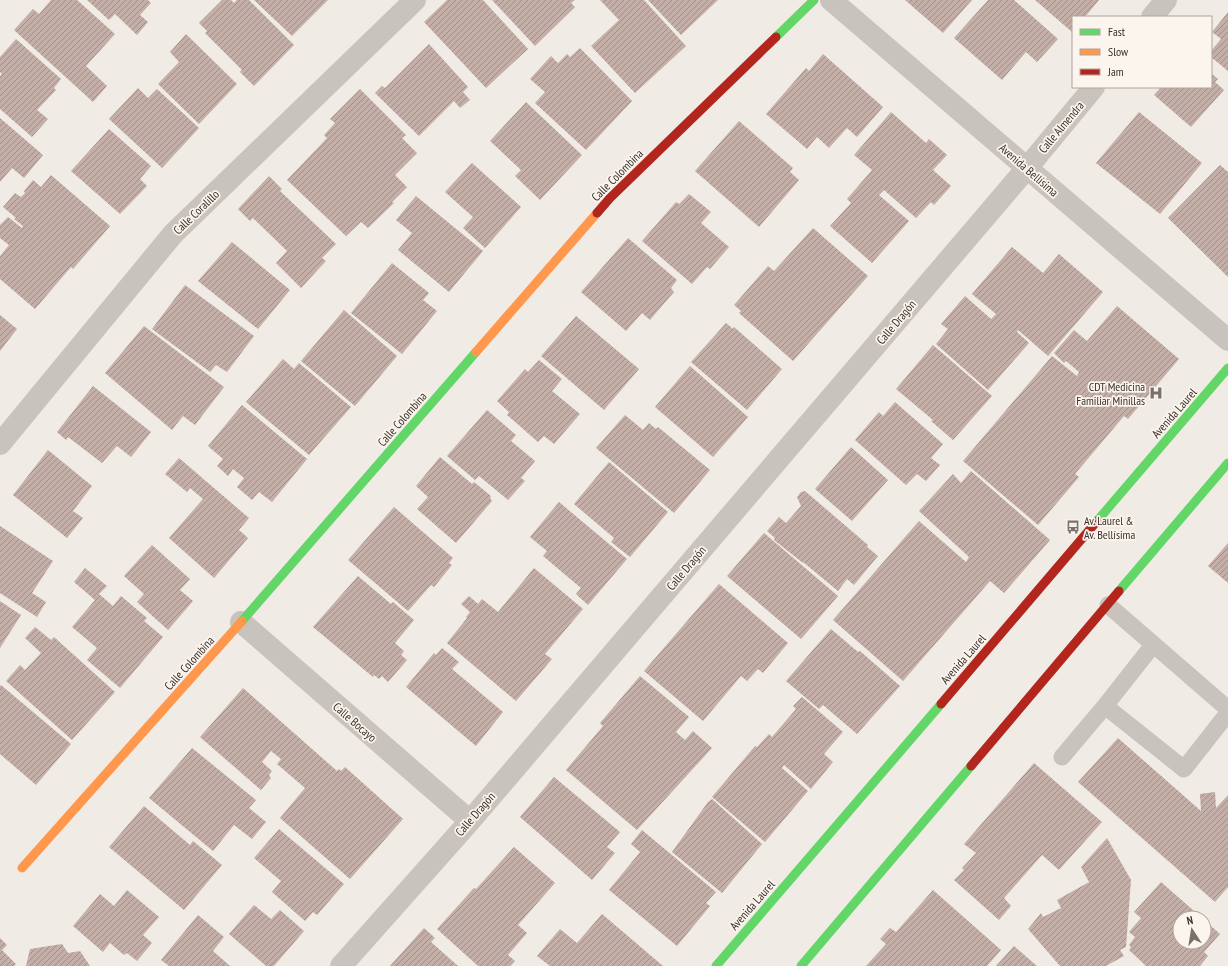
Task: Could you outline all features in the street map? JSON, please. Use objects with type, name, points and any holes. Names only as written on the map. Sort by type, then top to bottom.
[{"type":"street","name":"Calle Coralillo","points":[[0,444],[173,234],[415,0]]},
{"type":"street","name":"Calle Colombina","points":[[22,868],[241,622],[610,198],[814,0]]},
{"type":"street","name":"Avenida Bellísima","points":[[831,0],[1228,340]]},
{"type":"street","points":[[1153,16],[1166,0]]},
{"type":"street","name":"Calle Almendra","points":[[1027,168],[1093,88]]},
{"type":"street","name":"Calle Dragón","points":[[342,966],[470,821],[1027,168]]},
{"type":"street","name":"Avenida Laurel","points":[[716,966],[1228,368]]},
{"type":"street","points":[[801,966],[1228,463]]},
{"type":"street","name":"Calle Bocayo","points":[[241,622],[470,821]]},
{"type":"lane","points":[[1108,605],[1228,709]]},
{"type":"lane","points":[[1062,757],[1105,706],[1153,645]]},
{"type":"lane","points":[[1105,706],[1184,770],[1228,713]]},
{"type":"building","points":[[51,0],[77,0],[115,34],[86,66],[107,86],[93,102],[14,30],[33,9],[39,14]]},
{"type":"building","points":[[87,0],[148,0],[151,3],[140,15],[148,22],[137,35],[115,14],[109,20]]},
{"type":"building","points":[[222,0],[231,0],[234,3],[237,0],[249,0],[294,45],[254,86],[240,72],[242,70],[205,33],[207,31],[199,23]]},
{"type":"building","points":[[254,0],[328,0],[292,36]]},
{"type":"building","points":[[447,0],[483,0],[528,49],[486,88],[424,22]]},
{"type":"building","points":[[492,0],[575,0],[571,3],[575,7],[535,46]]},
{"type":"building","points":[[600,0],[644,0],[686,46],[635,93],[591,46],[619,20]]},
{"type":"building","points":[[648,0],[718,0],[681,35]]},
{"type":"building","points":[[905,0],[972,0],[943,33]]},
{"type":"building","points":[[988,0],[1014,0],[1058,39],[1037,62],[1026,52],[1002,80],[954,38]]},
{"type":"building","points":[[1035,0],[1099,0],[1086,16],[1072,16],[1072,32]]},
{"type":"building","points":[[1228,12],[1228,71],[1212,58],[1212,50],[1221,39],[1212,32]]},
{"type":"building","points":[[186,34],[237,84],[199,124],[158,84],[179,62],[170,52]]},
{"type":"building","points":[[16,39],[61,79],[54,88],[56,90],[37,110],[48,119],[32,137],[0,109],[0,76],[2,74],[0,72],[0,57]]},
{"type":"building","points":[[429,44],[468,87],[463,92],[470,100],[460,108],[454,101],[419,136],[375,93],[382,86],[385,88]]},
{"type":"building","points":[[580,48],[632,101],[586,150],[535,103],[545,92],[530,79],[551,56],[558,63],[567,54],[570,57]]},
{"type":"building","points":[[823,54],[883,107],[857,137],[847,128],[829,148],[817,137],[807,149],[766,114],[806,68],[809,71]]},
{"type":"building","points":[[1212,74],[1218,79],[1215,82],[1224,90],[1191,127],[1154,95],[1160,88],[1212,88]]},
{"type":"building","points":[[138,88],[148,98],[157,89],[199,128],[162,168],[109,119]]},
{"type":"building","points":[[360,89],[406,135],[402,138],[417,153],[395,175],[407,187],[392,202],[394,203],[368,228],[361,222],[346,236],[287,180],[327,138],[324,135],[335,123],[330,119]]},
{"type":"building","points":[[526,102],[582,155],[540,200],[515,176],[521,170],[490,141]]},
{"type":"building","points":[[891,112],[926,143],[929,139],[947,155],[933,170],[951,186],[934,205],[931,202],[916,218],[884,190],[879,195],[909,221],[872,263],[830,226],[851,203],[847,199],[872,170],[854,155]]},
{"type":"building","points":[[1139,112],[1202,163],[1160,214],[1096,163]]},
{"type":"building","points":[[0,118],[43,155],[24,178],[12,168],[0,182]]},
{"type":"building","points":[[739,121],[793,168],[790,172],[799,180],[759,227],[695,171]]},
{"type":"building","points":[[109,129],[151,166],[140,179],[147,186],[120,214],[71,171]]},
{"type":"building","points":[[472,163],[521,207],[485,248],[463,228],[473,217],[445,192]]},
{"type":"building","points":[[1220,165],[1228,172],[1228,277],[1168,218]]},
{"type":"building","points":[[51,175],[110,226],[73,269],[71,267],[35,309],[0,279],[0,256],[9,245],[0,238],[0,225],[8,217],[22,228],[23,226],[14,219],[16,218],[3,207],[15,193],[21,197],[33,180],[41,187]]},
{"type":"building","points":[[269,176],[282,189],[280,191],[336,244],[322,258],[326,261],[301,288],[276,263],[287,251],[253,218],[250,221],[238,209]]},
{"type":"building","points":[[689,194],[711,212],[701,223],[729,247],[710,269],[707,267],[692,284],[642,241],[676,202],[679,204]]},
{"type":"building","points":[[416,196],[483,251],[449,292],[398,250],[412,233],[396,220]]},
{"type":"building","points":[[813,228],[868,276],[793,361],[739,313],[741,311],[734,305],[768,266],[774,271]]},
{"type":"building","points":[[628,238],[677,280],[671,288],[674,292],[650,320],[642,313],[626,331],[581,292]]},
{"type":"building","points":[[232,242],[290,290],[258,329],[198,281]]},
{"type":"building","points":[[1012,247],[1043,273],[1059,254],[1103,292],[1048,356],[1018,330],[1017,332],[1029,343],[988,390],[936,344],[948,329],[941,324],[965,296],[991,319],[996,314],[972,294]]},
{"type":"building","points":[[392,263],[429,293],[423,300],[437,311],[402,354],[351,313]]},
{"type":"building","points":[[185,285],[254,336],[227,372],[216,365],[210,372],[152,329]]},
{"type":"building","points":[[1117,306],[1179,359],[1128,419],[1124,416],[1075,474],[1079,477],[1038,525],[963,461],[1052,356],[1077,376],[1079,372],[1066,361],[1064,363],[1054,353],[1074,330],[1087,341]]},
{"type":"building","points":[[344,310],[397,356],[355,406],[301,361]]},
{"type":"building","points":[[0,315],[17,329],[0,351]]},
{"type":"building","points":[[576,316],[639,369],[604,410],[541,356]]},
{"type":"building","points":[[726,323],[733,329],[734,327],[782,369],[747,410],[691,362]]},
{"type":"building","points":[[144,326],[224,387],[195,425],[183,416],[172,430],[105,373]]},
{"type":"building","points":[[933,345],[992,396],[953,440],[931,421],[933,420],[896,389]]},
{"type":"building","points":[[283,359],[294,369],[299,363],[351,407],[309,455],[246,402]]},
{"type":"building","points":[[539,360],[562,379],[552,391],[580,414],[554,444],[544,436],[538,442],[507,415],[509,412],[497,401],[525,369],[528,372]]},
{"type":"building","points":[[690,366],[748,417],[713,457],[655,407]]},
{"type":"building","points":[[93,386],[151,432],[131,457],[117,446],[102,463],[68,437],[66,440],[57,432]]},
{"type":"building","points":[[895,402],[943,444],[931,458],[940,465],[926,481],[917,474],[906,485],[855,440],[879,412],[883,416]]},
{"type":"building","points":[[242,405],[307,459],[272,502],[259,492],[252,500],[237,487],[244,478],[233,469],[228,476],[217,466],[223,459],[208,446]]},
{"type":"building","points":[[487,410],[516,435],[511,441],[535,461],[521,478],[525,481],[508,500],[479,476],[475,480],[447,456]]},
{"type":"building","points":[[625,415],[643,430],[649,423],[656,429],[658,427],[710,470],[674,513],[596,448]]},
{"type":"building","points":[[851,447],[888,480],[852,521],[815,489]]},
{"type":"building","points":[[48,450],[92,486],[73,511],[83,518],[67,538],[13,495]]},
{"type":"building","points":[[440,457],[472,484],[474,482],[491,496],[490,498],[492,501],[456,543],[417,509],[428,497],[416,486]]},
{"type":"building","points":[[179,458],[249,518],[239,530],[248,538],[214,578],[169,538],[203,499],[190,488],[187,492],[165,474]]},
{"type":"building","points":[[609,462],[668,512],[630,557],[611,542],[614,538],[574,504]]},
{"type":"building","points":[[971,471],[1050,540],[1004,593],[990,581],[903,681],[833,620],[919,521],[966,562],[969,557],[919,511],[953,474],[961,483]]},
{"type":"building","points":[[805,491],[868,545],[867,547],[878,556],[854,585],[847,579],[838,591],[774,540],[775,538],[767,531],[779,517],[786,523],[801,506],[797,497],[801,492]]},
{"type":"building","points":[[559,502],[627,559],[588,605],[576,594],[581,588],[543,556],[547,551],[530,537]]},
{"type":"building","points":[[394,507],[453,558],[449,563],[452,565],[434,587],[431,585],[408,611],[348,560]]},
{"type":"building","points":[[0,526],[53,561],[32,593],[46,602],[37,617],[0,593]]},
{"type":"building","points":[[764,533],[838,596],[801,639],[727,576]]},
{"type":"building","points":[[1228,543],[1228,583],[1208,566]]},
{"type":"building","points":[[152,545],[190,579],[180,590],[193,601],[168,630],[137,602],[144,594],[124,576]]},
{"type":"building","points":[[85,568],[107,586],[99,594],[113,606],[121,596],[147,618],[144,621],[163,637],[120,688],[87,660],[97,648],[72,627],[95,600],[74,582]]},
{"type":"building","points":[[534,568],[583,609],[545,654],[552,659],[516,701],[447,643],[470,612],[461,604],[469,596],[478,604],[482,599],[498,612]]},
{"type":"building","points":[[358,576],[391,604],[393,602],[414,620],[395,643],[404,651],[401,655],[407,660],[388,682],[382,676],[379,679],[374,675],[373,677],[313,627]]},
{"type":"building","points":[[719,584],[788,643],[763,673],[758,669],[747,681],[741,676],[703,721],[644,671]]},
{"type":"building","points":[[0,601],[21,615],[0,648]]},
{"type":"building","points":[[35,627],[51,640],[54,637],[115,692],[72,740],[6,681],[20,665],[25,670],[41,653],[25,638]]},
{"type":"building","points":[[831,629],[858,652],[860,651],[900,686],[857,734],[823,705],[819,709],[786,681]]},
{"type":"building","points":[[442,648],[459,662],[452,669],[503,712],[476,746],[406,687],[434,653],[436,655]]},
{"type":"building","points":[[640,676],[689,717],[676,732],[685,740],[693,731],[712,748],[637,830],[566,770],[603,726],[600,723]]},
{"type":"building","points":[[1,685],[71,744],[36,785],[0,754]]},
{"type":"building","points":[[243,688],[337,771],[339,769],[341,771],[345,767],[403,819],[350,879],[280,818],[305,788],[277,764],[281,759],[271,751],[262,762],[272,771],[269,775],[271,778],[261,790],[200,737]]},
{"type":"building","points":[[802,697],[843,732],[824,754],[833,762],[811,789],[784,765],[782,768],[808,791],[765,842],[712,797],[755,746],[757,747],[769,734],[772,737],[796,709],[793,706]]},
{"type":"building","points":[[1118,738],[1201,811],[1200,794],[1215,792],[1216,808],[1228,795],[1228,887],[1215,902],[1078,782]]},
{"type":"building","points":[[192,748],[256,800],[249,808],[266,822],[252,839],[234,825],[213,851],[149,798]]},
{"type":"building","points":[[1034,763],[1102,822],[1059,870],[1042,855],[1004,898],[1011,906],[999,920],[954,880],[964,870],[962,868],[976,853],[964,844]]},
{"type":"building","points":[[554,777],[620,832],[607,847],[615,853],[592,880],[520,817]]},
{"type":"building","points":[[712,799],[762,844],[722,893],[672,852],[708,802]]},
{"type":"building","points":[[144,806],[190,845],[193,841],[222,865],[184,910],[109,847]]},
{"type":"building","points":[[279,829],[344,884],[317,915],[313,912],[305,921],[272,892],[281,881],[254,858]]},
{"type":"building","points":[[642,830],[716,892],[706,903],[710,906],[677,946],[609,890],[640,852],[631,844]]},
{"type":"building","points":[[1107,838],[1131,880],[1126,947],[1120,950],[1124,956],[1106,966],[1060,966],[1028,929],[1041,913],[1043,917],[1061,908],[1057,900],[1089,882],[1081,867]]},
{"type":"building","points":[[514,847],[555,883],[518,925],[527,933],[508,955],[515,961],[510,966],[478,966],[437,929]]},
{"type":"building","points":[[1161,882],[1193,910],[1172,910],[1172,950],[1206,950],[1204,952],[1208,956],[1200,966],[1146,966],[1129,950],[1131,947],[1129,945],[1135,937],[1129,932],[1141,918],[1134,912]]},
{"type":"building","points":[[127,890],[159,917],[143,935],[152,943],[137,961],[127,953],[124,955],[110,943],[103,952],[73,926],[100,894],[114,906]]},
{"type":"building","points":[[933,890],[1001,950],[987,966],[866,966],[886,944],[880,939],[890,928],[896,932]]},
{"type":"building","points":[[254,905],[271,919],[280,910],[304,931],[274,966],[266,966],[229,934]]},
{"type":"building","points":[[602,914],[663,966],[550,966],[537,956],[560,929],[577,943]]},
{"type":"building","points":[[198,915],[224,937],[213,951],[230,966],[169,966],[161,960]]},
{"type":"building","points":[[1212,927],[1220,934],[1212,943]]},
{"type":"building","points":[[424,928],[435,938],[431,942],[458,966],[390,966]]},
{"type":"building","points":[[0,938],[7,945],[2,950],[16,964],[14,966],[0,966]]},
{"type":"building","points":[[62,944],[68,953],[80,951],[90,966],[26,966],[30,949]]},
{"type":"building","points":[[1014,946],[1037,966],[996,966]]},
{"type":"traffic: fast","points":[[776,37],[814,0]]},
{"type":"traffic: fast","points":[[242,621],[476,352]]},
{"type":"traffic: fast","points":[[1097,521],[1228,368]]},
{"type":"traffic: fast","points":[[1119,591],[1228,463]]},
{"type":"traffic: fast","points":[[716,966],[941,704]]},
{"type":"traffic: fast","points":[[801,966],[971,766]]},
{"type":"traffic: slow","points":[[476,352],[597,213]]},
{"type":"traffic: slow","points":[[22,868],[242,621]]},
{"type":"traffic: jam","points":[[597,213],[610,198],[776,37]]},
{"type":"traffic: jam","points":[[941,704],[1097,521]]},
{"type":"traffic: jam","points":[[971,766],[1119,591]]},
{"type":"place","name":"CDT Medicina Familiar Minillas","points":[[1156,393]]},
{"type":"place","name":"Av. Laurel & Av. Bellísima","points":[[1073,527]]}]
